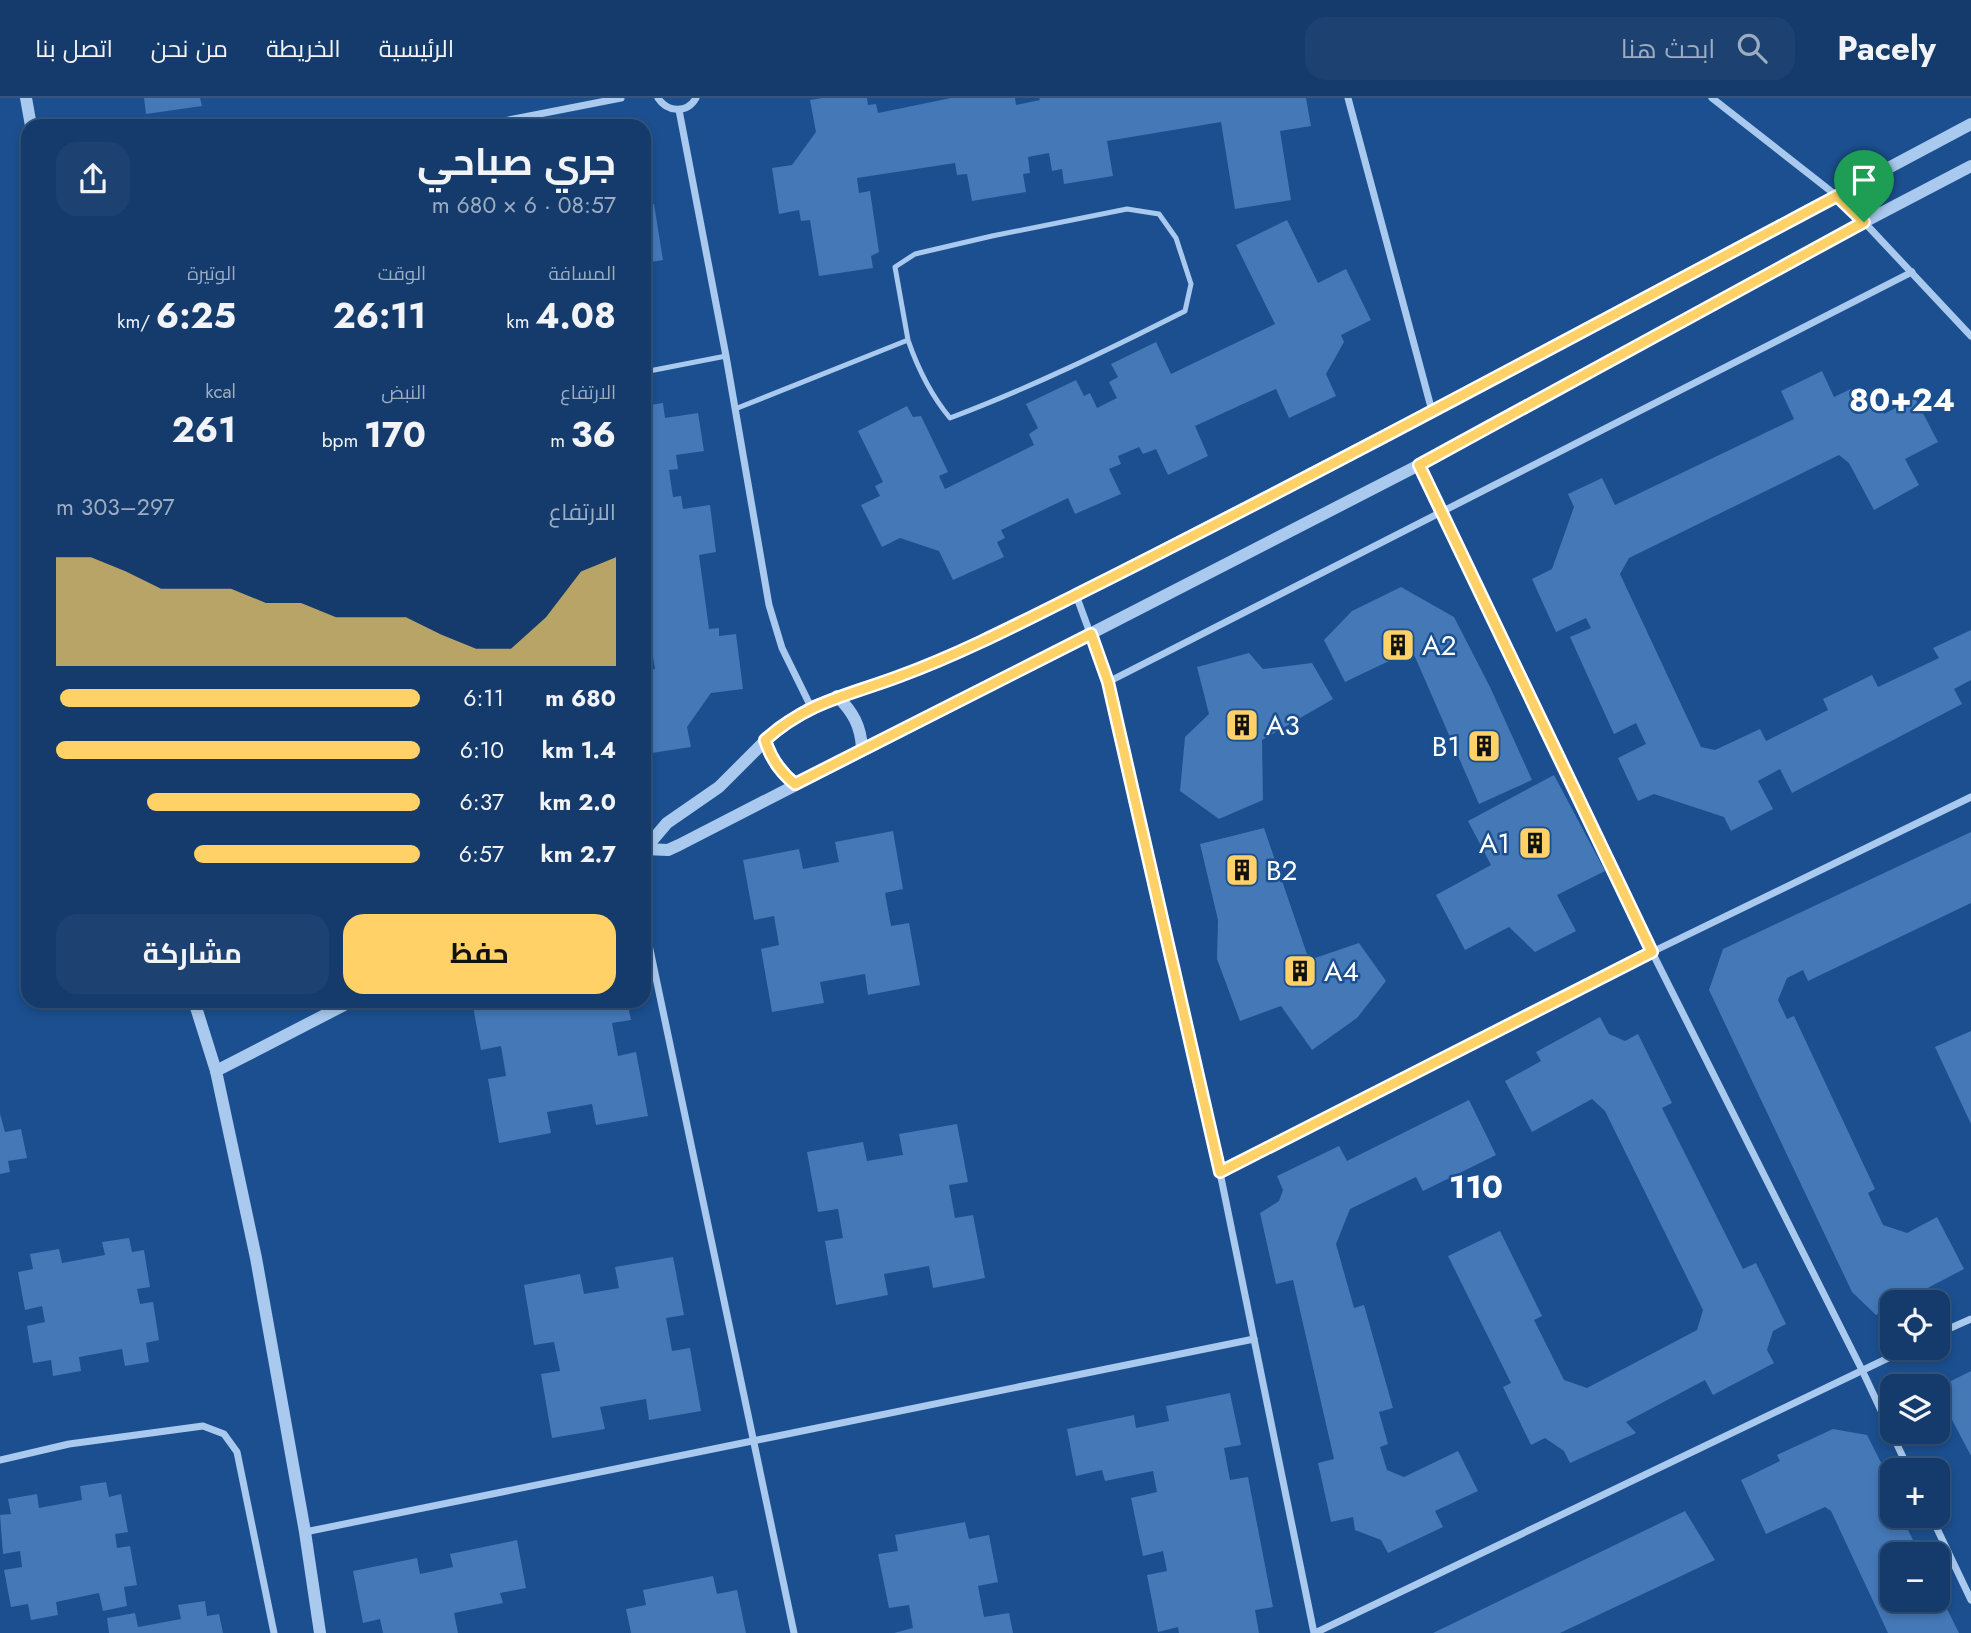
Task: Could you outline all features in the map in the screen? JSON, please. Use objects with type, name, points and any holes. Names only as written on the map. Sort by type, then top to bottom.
[{"type":"street","points":[[26,98],[29,119]]},
{"type":"street","points":[[514,119],[621,98]]},
{"type":"street","points":[[658,98],[668,108],[679,110],[693,104],[696,98]]},
{"type":"street","points":[[1348,98],[1432,411]]},
{"type":"street","points":[[1712,98],[1837,196],[1971,336]]},
{"type":"street","points":[[679,110],[775,627],[791,670],[811,707]]},
{"type":"street","points":[[651,842],[667,823],[719,787],[741,768],[779,727],[811,707],[957,653],[1076,595],[1432,411],[1971,124]]},
{"type":"street","points":[[651,850],[668,850],[679,845],[1419,465],[1971,166]]},
{"type":"street","points":[[1108,682],[1912,272]]},
{"type":"street","points":[[1419,465],[1652,952],[1862,1370],[1903,1458]]},
{"type":"street","points":[[1076,595],[1108,682],[1220,1172],[1315,1633],[1883,1360]]},
{"type":"street","points":[[837,696],[857,720],[862,734],[862,749]]},
{"type":"street","points":[[765,740],[776,765],[795,784]]},
{"type":"street","points":[[1220,1172],[1652,952],[1971,797]]},
{"type":"street","points":[[651,954],[794,1633]]},
{"type":"street","points":[[196,1008],[216,1071],[256,1258],[305,1532],[320,1633]]},
{"type":"street","points":[[216,1071],[338,1008]]},
{"type":"street","points":[[1950,1329],[1971,1319]]},
{"type":"street","points":[[305,1532],[1254,1339]]},
{"type":"street","points":[[0,1460],[69,1444],[203,1426],[224,1434],[237,1452],[274,1633]]},
{"type":"street","points":[[1937,1528],[1971,1600]]},
{"type":"lane","points":[[1127,209],[1159,214],[1176,238],[1191,284],[1185,311],[1028,386],[950,418],[934,399],[908,340],[895,268],[915,254],[1127,209]]},
{"type":"lane","points":[[735,409],[908,340]]},
{"type":"lane","points":[[651,371],[726,356]]},
{"type":"building","points":[[144,98],[200,98],[202,106],[146,114]]},
{"type":"building","points":[[867,98],[868,105],[876,104],[878,113],[951,98],[1015,98],[1016,105],[1040,100],[1039,98],[1306,98],[1311,126],[1280,131],[1291,200],[1235,209],[1221,122],[1107,141],[1113,176],[1064,184],[1062,169],[1052,171],[1049,153],[1028,157],[1030,173],[1023,174],[1026,192],[972,201],[967,174],[957,175],[955,163],[857,178],[859,193],[870,191],[879,252],[871,256],[873,268],[819,276],[810,220],[801,221],[799,210],[779,214],[772,168],[792,165],[816,132],[810,100]]},
{"type":"building","points":[[654,204],[663,260],[651,262],[651,205]]},
{"type":"building","points":[[1287,220],[1318,283],[1346,269],[1371,320],[1341,335],[1344,342],[1326,374],[1336,396],[1289,418],[1276,389],[1195,426],[1208,456],[1168,475],[1156,449],[1143,454],[1139,447],[1118,456],[1121,464],[1109,469],[1121,494],[1075,514],[1068,498],[1001,530],[1005,538],[997,542],[1004,557],[953,580],[939,551],[900,538],[882,547],[861,505],[880,496],[875,486],[883,482],[858,431],[907,406],[913,417],[921,416],[948,472],[939,476],[945,489],[1034,445],[1029,434],[1038,428],[1026,404],[1076,380],[1084,396],[1090,393],[1097,408],[1117,398],[1109,382],[1118,377],[1111,364],[1156,342],[1171,374],[1275,324],[1236,245]]},
{"type":"building","points":[[1822,371],[1834,397],[1855,387],[1876,398],[1884,414],[1915,398],[1938,442],[1905,459],[1919,485],[1874,510],[1849,463],[1839,455],[1629,558],[1620,574],[1701,747],[1715,750],[1760,729],[1766,741],[1828,710],[1823,699],[1872,675],[1878,687],[1939,658],[1933,648],[1971,630],[1971,680],[1954,689],[1962,704],[1792,793],[1780,769],[1758,781],[1773,809],[1731,831],[1724,817],[1654,794],[1638,801],[1618,758],[1646,744],[1636,723],[1614,734],[1570,637],[1591,628],[1586,618],[1556,632],[1532,579],[1552,569],[1574,507],[1568,494],[1602,478],[1615,505],[1794,419],[1781,391]]},
{"type":"building","points":[[663,403],[665,418],[698,413],[704,451],[676,455],[678,469],[669,470],[673,497],[681,496],[683,509],[710,505],[716,552],[699,555],[709,629],[719,628],[719,636],[736,634],[743,689],[711,693],[687,727],[691,747],[651,753],[651,670],[655,669],[651,645],[651,405]]},
{"type":"building","name":"A2","points":[[1401,587],[1454,617],[1490,687],[1532,780],[1479,804],[1412,650],[1345,682],[1324,640],[1352,611]]},
{"type":"building","name":"A3","points":[[1249,653],[1263,669],[1312,663],[1333,699],[1262,740],[1263,800],[1219,819],[1180,791],[1185,737],[1209,714],[1197,667]]},
{"type":"building","name":"A1","points":[[1554,775],[1605,871],[1557,895],[1576,931],[1535,952],[1509,927],[1465,950],[1436,895],[1491,865],[1468,821]]},
{"type":"building","name":"A4","points":[[1264,828],[1309,960],[1359,943],[1386,981],[1357,1018],[1312,1050],[1281,1006],[1240,1021],[1217,959],[1218,920],[1200,844]]},
{"type":"building","points":[[893,831],[903,889],[885,893],[891,926],[909,923],[920,985],[868,995],[865,974],[820,982],[824,1003],[772,1012],[761,949],[779,945],[774,916],[754,920],[743,860],[799,849],[803,869],[839,862],[835,842]]},
{"type":"building","points":[[1971,832],[1971,903],[1808,981],[1803,970],[1787,978],[1778,1000],[1787,1019],[1794,1016],[1875,1189],[1868,1193],[1883,1225],[1907,1233],[1937,1217],[1964,1269],[1924,1290],[1880,1290],[1880,1313],[1876,1315],[1852,1292],[1709,990],[1723,949]]},
{"type":"building","points":[[473,1008],[628,1008],[631,1020],[612,1023],[618,1056],[636,1052],[648,1116],[596,1125],[592,1104],[547,1112],[551,1133],[499,1143],[488,1079],[506,1076],[501,1046],[481,1050]]},
{"type":"building","points":[[1600,1017],[1609,1034],[1625,1041],[1638,1034],[1672,1103],[1662,1108],[1743,1269],[1756,1263],[1786,1324],[1773,1331],[1767,1350],[1774,1363],[1713,1395],[1705,1380],[1626,1422],[1636,1433],[1570,1463],[1564,1451],[1545,1438],[1531,1445],[1503,1387],[1511,1383],[1448,1256],[1500,1231],[1542,1316],[1534,1320],[1564,1380],[1587,1388],[1697,1330],[1703,1310],[1605,1111],[1592,1099],[1532,1132],[1505,1081],[1541,1061],[1536,1052]]},
{"type":"building","points":[[1971,1031],[1971,1124],[1935,1047]]},
{"type":"building","points":[[1469,1100],[1496,1155],[1423,1191],[1416,1177],[1350,1209],[1336,1244],[1354,1308],[1364,1305],[1393,1408],[1379,1412],[1388,1444],[1380,1447],[1387,1470],[1404,1477],[1458,1451],[1478,1491],[1435,1511],[1443,1527],[1388,1553],[1381,1540],[1355,1530],[1353,1517],[1331,1522],[1318,1463],[1334,1459],[1293,1280],[1276,1284],[1260,1213],[1279,1201],[1283,1190],[1277,1176],[1339,1146],[1347,1161]]},
{"type":"building","points":[[0,1114],[5,1132],[21,1129],[27,1158],[8,1161],[10,1172],[0,1174]]},
{"type":"building","points":[[957,1124],[968,1182],[949,1185],[955,1218],[973,1215],[985,1278],[933,1288],[929,1266],[884,1274],[888,1295],[836,1305],[825,1241],[843,1238],[838,1209],[818,1212],[807,1152],[863,1142],[867,1161],[903,1155],[899,1134]]},
{"type":"building","points":[[129,1238],[132,1252],[144,1250],[150,1287],[137,1289],[140,1304],[153,1302],[159,1340],[146,1343],[149,1362],[125,1366],[122,1349],[79,1357],[81,1371],[53,1376],[51,1360],[33,1363],[27,1326],[45,1322],[42,1306],[25,1310],[18,1272],[33,1269],[30,1254],[59,1249],[62,1263],[105,1255],[102,1242]]},
{"type":"building","points":[[673,1257],[684,1315],[666,1318],[672,1351],[690,1348],[701,1411],[649,1420],[646,1399],[600,1407],[605,1429],[552,1438],[541,1374],[560,1371],[554,1342],[534,1345],[524,1285],[580,1274],[584,1294],[619,1288],[615,1267]]},
{"type":"building","points":[[1971,1371],[1971,1456],[1950,1416],[1950,1382]]},
{"type":"building","points":[[1230,1393],[1241,1445],[1224,1448],[1230,1480],[1248,1477],[1273,1607],[1255,1610],[1259,1633],[1179,1633],[1178,1627],[1158,1632],[1147,1575],[1167,1571],[1163,1551],[1143,1556],[1131,1498],[1157,1492],[1153,1471],[1105,1481],[1102,1470],[1076,1476],[1067,1429],[1134,1415],[1136,1428],[1169,1421],[1166,1406]]},
{"type":"building","points":[[1833,1429],[1867,1435],[1880,1460],[1880,1528],[1907,1528],[1914,1542],[1880,1542],[1880,1612],[1948,1612],[1959,1633],[1888,1633],[1831,1511],[1825,1507],[1766,1534],[1741,1480],[1780,1461],[1777,1455]]},
{"type":"building","points":[[106,1482],[109,1497],[121,1494],[128,1532],[115,1534],[117,1548],[130,1546],[137,1585],[124,1587],[127,1606],[103,1611],[99,1593],[56,1602],[58,1615],[31,1620],[28,1604],[11,1607],[4,1570],[22,1567],[20,1551],[3,1554],[0,1515],[11,1514],[8,1499],[37,1494],[39,1508],[82,1500],[80,1486]]},
{"type":"building","points":[[1685,1511],[1715,1560],[1560,1633],[1433,1633]]},
{"type":"building","points":[[965,1522],[969,1539],[989,1535],[998,1582],[978,1586],[984,1617],[1009,1613],[1013,1633],[894,1633],[913,1628],[909,1605],[889,1608],[878,1554],[898,1551],[895,1535]]},
{"type":"building","points":[[517,1540],[526,1588],[500,1593],[503,1603],[454,1613],[458,1633],[383,1633],[380,1619],[363,1623],[353,1571],[417,1558],[420,1574],[453,1567],[450,1554]]},
{"type":"building","points":[[713,1576],[717,1594],[737,1590],[746,1633],[631,1633],[626,1609],[646,1605],[643,1590]]},
{"type":"building","points":[[205,1601],[207,1616],[219,1614],[223,1633],[109,1633],[107,1618],[135,1613],[138,1627],[181,1619],[178,1605]]},
{"type":"place","name":"A2","points":[[1398,645]]},
{"type":"place","name":"A3","points":[[1242,725]]},
{"type":"place","name":"B1","points":[[1484,746]]},
{"type":"place","name":"A1","points":[[1535,843]]},
{"type":"place","name":"B2","points":[[1242,870]]},
{"type":"place","name":"A4","points":[[1300,971]]},
{"type":"district","name":"80+24","points":[[1902,400]]},
{"type":"district","name":"110","points":[[1476,1187]]},
{"type":"route","points":[[1837,196],[1864,222],[1419,465],[1652,952],[1220,1172],[1108,682],[1091,634],[795,784],[784,775],[769,753],[765,740],[794,716],[811,707],[957,653],[1076,595],[1432,411],[1837,196]]}]
